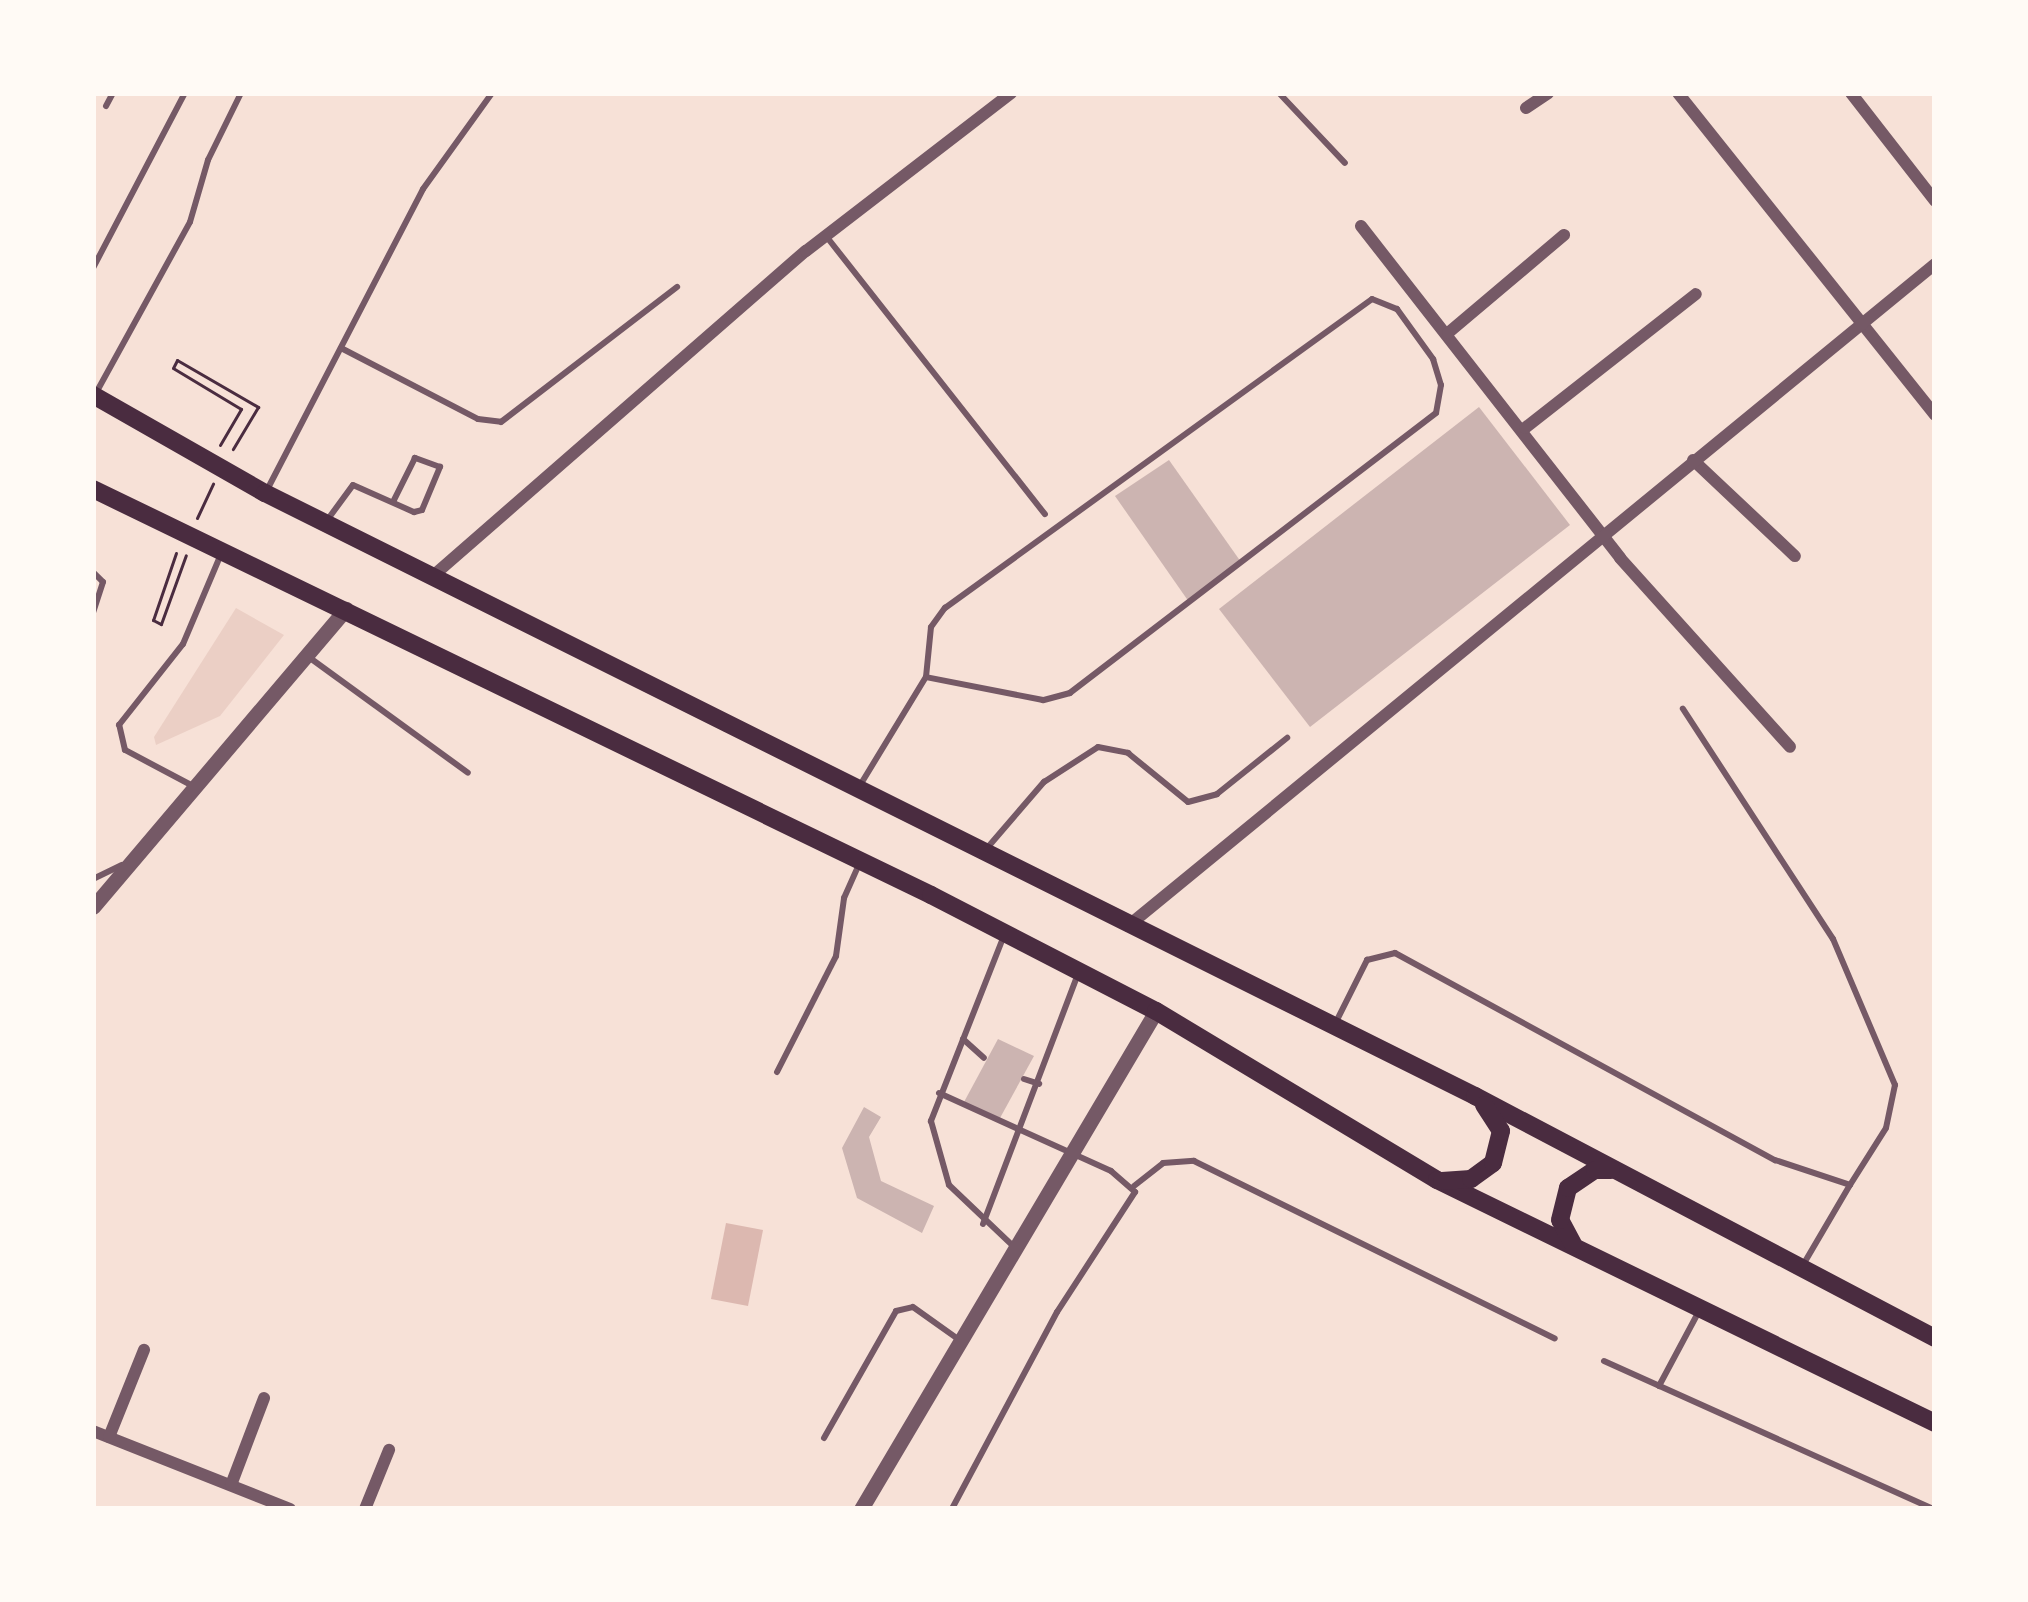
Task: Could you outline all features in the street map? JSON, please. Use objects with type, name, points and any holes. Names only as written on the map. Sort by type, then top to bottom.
[{"type":"highway","points":[[93,396],[216,469],[984,856],[1475,1096],[1935,1338]]},
{"type":"highway","points":[[93,489],[190,531],[222,551],[1079,970],[1437,1180],[1935,1423]]},
{"type":"highway","points":[[1437,1180],[1471,1179],[1493,1163],[1501,1131],[1475,1096]]},
{"type":"highway","points":[[1576,1248],[1560,1220],[1568,1188],[1595,1170],[1627,1176]]},
{"type":"street","points":[[434,575],[826,236],[1011,93]]},
{"type":"street","points":[[1526,108],[1548,93]]},
{"type":"street","points":[[1678,93],[1935,415]]},
{"type":"street","points":[[1851,93],[1935,201]]},
{"type":"street","points":[[1361,226],[1602,531],[1790,747]]},
{"type":"street","points":[[1448,333],[1564,235]]},
{"type":"street","points":[[1127,927],[1602,531],[1935,264]]},
{"type":"street","points":[[1525,428],[1696,294]]},
{"type":"street","points":[[1693,460],[1795,556]]},
{"type":"street","points":[[93,907],[346,609]]},
{"type":"street","points":[[861,1509],[1156,1011]]},
{"type":"street","points":[[109,1437],[144,1351]]},
{"type":"street","points":[[232,1485],[264,1398]]},
{"type":"street","points":[[93,1431],[290,1509]]},
{"type":"street","points":[[365,1509],[389,1450]]},
{"type":"lane","points":[[106,106],[113,93]]},
{"type":"lane","points":[[93,268],[185,93]]},
{"type":"lane","points":[[93,396],[197,207],[208,160],[242,93]]},
{"type":"lane","points":[[265,493],[423,189],[492,93]]},
{"type":"lane","points":[[1279,93],[1345,163]]},
{"type":"lane","points":[[826,236],[1045,514]]},
{"type":"lane","points":[[341,348],[478,419],[501,422],[677,287]]},
{"type":"lane","points":[[856,791],[926,677],[931,627],[945,608],[1372,299],[1397,309],[1433,358],[1442,386],[1436,413],[1070,693],[1043,700],[926,677]]},
{"type":"lane","points":[[326,523],[353,485],[393,502],[422,510],[440,467],[416,458],[393,502]]},
{"type":"lane","points":[[195,787],[125,751],[119,725],[191,632],[222,551]]},
{"type":"lane","points":[[93,572],[103,583],[93,612]]},
{"type":"lane","points":[[308,656],[468,773]]},
{"type":"lane","points":[[1684,709],[1833,939],[1895,1085],[1886,1128],[1801,1270]]},
{"type":"lane","points":[[984,856],[1044,782],[1098,747],[1128,753],[1188,802],[1216,794],[1287,738]]},
{"type":"lane","points":[[93,879],[133,860]]},
{"type":"lane","points":[[777,1072],[830,971],[844,898],[861,862]]},
{"type":"lane","points":[[1005,935],[938,1094],[935,1152],[949,1185],[983,1223],[1016,1248]]},
{"type":"lane","points":[[1333,1028],[1367,960],[1395,953],[1775,1160],[1850,1185]]},
{"type":"lane","points":[[983,1223],[1022,1136],[1079,970]]},
{"type":"lane","points":[[963,1039],[985,1058]]},
{"type":"lane","points":[[1024,1079],[1039,1084]]},
{"type":"lane","points":[[938,1094],[1134,1186]]},
{"type":"lane","points":[[952,1509],[1057,1312],[1132,1206],[1134,1186],[1163,1163],[1194,1161],[1555,1339]]},
{"type":"lane","points":[[824,1438],[896,1311],[913,1307],[961,1341]]},
{"type":"lane","points":[[1659,1386],[1700,1308]]},
{"type":"lane","points":[[1604,1361],[1933,1509]]},
{"type":"path","points":[[190,531],[161,623],[153,620],[190,531],[241,409],[173,368],[177,360],[258,406],[216,469]]},
{"type":"shaded area","points":[[236,608],[284,635],[220,716],[156,745],[154,737]]},
{"type":"shaded area","points":[[726,1223],[763,1230],[748,1306],[711,1299]]},
{"type":"building","points":[[1479,407],[1570,525],[1310,727],[1219,609]]},
{"type":"building","points":[[1169,460],[1241,562],[1189,602],[1115,496]]},
{"type":"building","points":[[998,1039],[1034,1056],[1000,1118],[964,1102]]},
{"type":"building","points":[[864,1107],[881,1117],[869,1137],[881,1181],[934,1206],[922,1233],[857,1198],[842,1148]]}]
